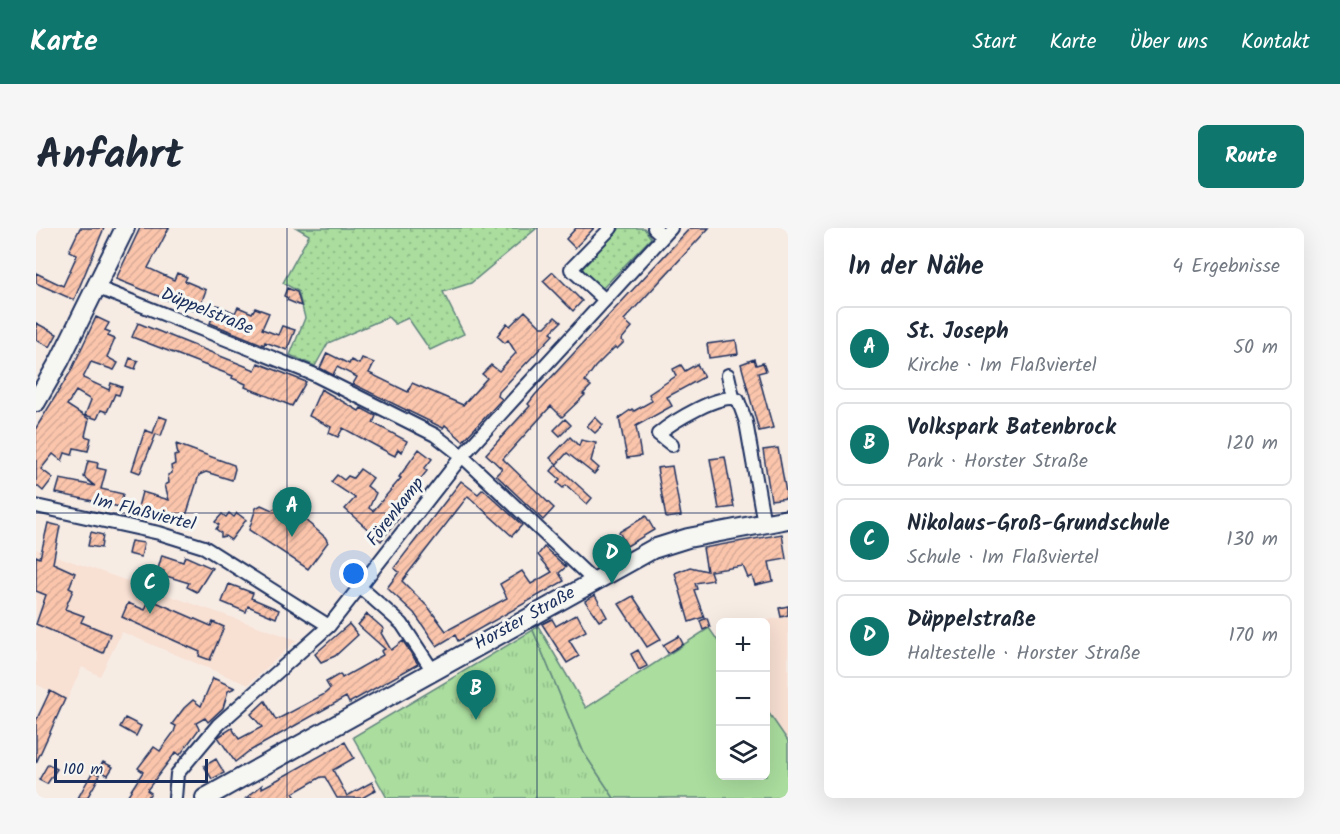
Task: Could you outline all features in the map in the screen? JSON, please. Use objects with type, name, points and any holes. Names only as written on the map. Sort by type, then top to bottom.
[{"type":"main road","points":[[36,402],[60,360],[125,228]]},
{"type":"main road","name":"Horster Straße","points":[[205,798],[593,580],[644,554],[674,542],[788,519]]},
{"type":"street","points":[[604,299],[571,269],[611,228]]},
{"type":"street","name":"Förenkamp","points":[[175,798],[177,774],[218,725],[328,626],[462,456],[604,299],[662,231]]},
{"type":"street","name":"Düppelstraße","points":[[96,287],[313,374],[435,435],[462,456],[593,580]]},
{"type":"street","points":[[728,375],[733,397],[741,405],[746,422],[764,524]]},
{"type":"street","points":[[672,445],[658,434],[678,418],[733,397]]},
{"type":"street","name":"Im Flaßviertel","points":[[36,506],[159,532],[204,547],[328,626]]},
{"type":"street","points":[[361,586],[402,624],[419,646],[433,671]]},
{"type":"shaded area","points":[[36,549],[297,640],[248,685],[122,632],[100,676],[82,667],[67,700],[36,684]]},
{"type":"shaded area","points":[[788,616],[788,741],[770,715],[770,620]]},
{"type":"green space","points":[[297,228],[537,228],[471,283],[443,292],[464,334],[430,350],[408,318],[395,324],[388,317],[328,343],[315,366],[290,355],[305,318],[298,291],[283,283],[309,235]]},
{"type":"green space","points":[[620,228],[644,228],[651,238],[602,289],[584,275],[583,268]]},
{"type":"green space","points":[[538,626],[586,708],[709,628],[716,638],[716,780],[770,780],[770,715],[788,741],[788,798],[614,798],[584,753],[533,630]]},
{"type":"green space","points":[[533,630],[584,753],[614,798],[387,798],[353,737]]},
{"type":"building","points":[[80,228],[104,228],[74,300],[36,283],[36,273],[63,286],[77,255],[69,251]]},
{"type":"building","points":[[140,228],[169,228],[148,268],[174,280],[177,273],[187,277],[185,281],[206,290],[198,312],[116,279]]},
{"type":"building","points":[[576,228],[594,228],[575,248],[566,239]]},
{"type":"building","points":[[690,228],[709,228],[624,320],[632,327],[621,340],[624,342],[617,349],[615,347],[595,367],[585,381],[591,386],[583,394],[585,395],[562,417],[551,406],[503,459],[554,508],[543,520],[496,475],[502,469],[486,454],[530,406],[528,404],[535,395]]},
{"type":"building","points":[[553,272],[582,301],[573,311],[543,281]]},
{"type":"building","points":[[287,288],[297,292],[301,306],[287,300],[288,298],[284,296]]},
{"type":"building","points":[[217,305],[235,313],[238,307],[252,313],[255,308],[269,313],[262,329],[278,335],[282,326],[295,330],[287,350],[265,342],[264,345],[210,323]]},
{"type":"building","points":[[525,311],[541,327],[545,327],[555,317],[561,322],[551,332],[553,335],[499,392],[498,396],[502,399],[463,441],[445,425],[443,428],[353,384],[357,377],[337,367],[333,375],[320,368],[327,353],[349,364],[351,360],[359,364],[362,358],[374,363],[369,373],[408,392],[412,383],[463,405],[487,378],[482,374],[491,365],[499,371],[516,353],[508,340],[505,343],[497,336],[507,323],[510,326]]},
{"type":"building","points":[[96,317],[109,323],[105,330],[110,332],[108,336],[115,339],[107,357],[118,363],[114,370],[91,362],[83,378],[109,390],[111,383],[122,387],[119,395],[115,394],[107,412],[101,410],[97,419],[85,415],[91,400],[76,391],[67,405],[89,419],[85,436],[91,438],[88,451],[74,448],[72,455],[65,453],[62,461],[53,454],[41,469],[53,478],[43,491],[36,485],[36,428],[71,371]]},
{"type":"building","points":[[36,323],[57,334],[50,347],[36,340]]},
{"type":"building","points":[[138,323],[255,370],[258,363],[306,382],[292,406],[245,387],[246,384],[232,378],[233,376],[132,337]]},
{"type":"building","points":[[736,340],[738,354],[709,358],[707,344]]},
{"type":"building","points":[[130,358],[138,361],[135,369],[127,366]]},
{"type":"building","points":[[754,359],[756,365],[763,363],[766,371],[758,373],[773,428],[759,431],[741,364]]},
{"type":"building","points":[[697,364],[704,377],[667,397],[672,406],[636,426],[641,456],[627,458],[619,418],[632,409],[634,411],[652,401],[649,394],[676,376],[673,369],[681,365],[685,371]]},
{"type":"building","points":[[321,389],[359,411],[361,408],[376,416],[373,423],[407,441],[402,452],[398,449],[395,456],[343,428],[338,437],[329,433],[331,427],[309,416]]},
{"type":"building","points":[[159,416],[167,419],[161,436],[156,434],[140,473],[132,470],[145,430],[153,433]]},
{"type":"building","points":[[595,417],[603,425],[595,433],[587,426]]},
{"type":"building","points":[[565,419],[571,425],[560,436],[554,430]]},
{"type":"building","points":[[570,437],[579,446],[581,440],[596,443],[591,461],[599,468],[594,474],[567,453],[557,464],[550,458]]},
{"type":"building","points":[[176,444],[234,465],[235,469],[232,480],[206,472],[199,475],[187,513],[176,519],[138,507],[142,492],[169,500],[165,485],[169,483],[168,475],[172,473],[171,466],[175,464],[174,456],[178,455]]},
{"type":"building","points":[[778,448],[787,498],[771,500],[763,450]]},
{"type":"building","points":[[419,449],[432,459],[424,469],[427,471],[405,498],[408,500],[396,515],[399,518],[381,541],[345,509],[355,498],[331,482],[337,475],[344,480],[348,476],[353,478],[360,469],[373,478],[367,486],[376,493],[369,508],[373,511],[401,478],[399,477]]},
{"type":"building","points":[[725,457],[734,507],[719,509],[710,459]]},
{"type":"building","points":[[88,461],[98,463],[97,468],[106,470],[101,489],[123,494],[120,507],[56,493],[60,479],[95,486],[84,477]]},
{"type":"building","points":[[556,465],[592,498],[587,504],[566,485],[563,488],[557,483],[560,479],[551,471]]},
{"type":"building","points":[[672,466],[681,516],[666,518],[657,468]]},
{"type":"building","points":[[461,481],[478,494],[483,489],[522,525],[512,536],[468,496],[402,581],[429,608],[446,631],[507,598],[500,584],[522,571],[531,584],[552,572],[538,555],[544,547],[566,567],[559,573],[564,581],[458,641],[455,635],[437,646],[414,613],[387,588],[399,572],[394,568]]},
{"type":"building","points":[[261,505],[272,510],[280,505],[292,509],[325,537],[328,542],[308,569],[249,530],[256,508]]},
{"type":"building","points":[[229,513],[234,517],[237,513],[246,520],[231,540],[225,536],[221,537],[221,533],[216,529],[219,525],[215,522],[222,514],[226,517]]},
{"type":"building","points":[[646,516],[654,530],[627,546],[619,532]]},
{"type":"building","points":[[48,523],[60,526],[53,563],[75,573],[69,588],[73,590],[65,609],[84,616],[81,622],[110,634],[103,653],[36,624],[46,595],[36,591],[36,556],[40,558]]},
{"type":"building","points":[[91,532],[103,535],[101,548],[88,546]]},
{"type":"building","points":[[782,534],[786,559],[769,562],[773,581],[755,585],[752,576],[748,578],[743,566],[710,571],[713,580],[695,583],[697,589],[694,590],[704,617],[689,622],[675,573],[690,567],[707,571],[703,548]]},
{"type":"building","points":[[131,541],[144,543],[141,557],[128,554]]},
{"type":"building","points":[[162,555],[183,562],[185,556],[212,568],[197,592],[187,587],[189,583],[163,575],[164,571],[158,569]]},
{"type":"building","points":[[229,584],[253,593],[251,598],[279,610],[276,618],[248,606],[246,612],[222,602]]},
{"type":"building","points":[[595,595],[607,617],[599,621],[585,601]]},
{"type":"building","points":[[633,596],[661,639],[647,647],[619,604]]},
{"type":"building","points":[[149,599],[211,626],[213,622],[224,627],[210,660],[199,656],[200,652],[122,617],[128,603],[145,610]]},
{"type":"building","points":[[788,606],[788,615],[781,617],[779,608]]},
{"type":"building","points":[[367,614],[384,629],[381,633],[391,650],[403,641],[418,664],[349,703],[346,697],[248,752],[235,762],[218,737],[232,728],[239,739],[262,727],[251,714],[265,701],[276,720],[323,695],[330,689],[326,682],[340,674],[342,678],[383,655],[381,651],[385,649],[358,625]]},
{"type":"building","points":[[577,614],[586,631],[569,640],[579,656],[567,663],[542,624],[552,619],[556,626]]},
{"type":"building","points":[[707,618],[710,627],[703,630],[700,621]]},
{"type":"building","points":[[349,624],[358,635],[335,656],[321,662],[315,654]]},
{"type":"building","points":[[679,636],[683,644],[668,653],[663,645]]},
{"type":"building","points":[[638,650],[647,666],[639,670],[631,654]]},
{"type":"building","points":[[213,678],[235,688],[228,691],[223,708],[208,722],[205,718],[196,723],[199,729],[180,755],[176,752],[147,790],[151,793],[147,798],[126,798],[143,772],[138,768],[154,747],[160,751],[174,732],[176,726],[172,724],[184,708],[193,700],[201,706]]},
{"type":"building","points":[[50,691],[65,699],[36,763],[36,721]]},
{"type":"building","points":[[125,718],[141,726],[136,736],[120,727]]},
{"type":"building","points":[[345,742],[354,758],[333,770],[347,796],[372,782],[376,790],[362,798],[337,798],[325,777],[321,777],[293,793],[296,798],[246,798],[262,785],[262,788]]},
{"type":"building","points":[[216,759],[224,773],[212,779],[204,766]]},
{"type":"building","points":[[103,762],[113,767],[108,775],[98,770]]},
{"type":"building","points":[[48,764],[57,769],[47,784],[39,780]]},
{"type":"building","points":[[93,771],[100,775],[94,786],[87,798],[78,798]]},
{"type":"place","name":"St. Joseph","points":[[292,537]]},
{"type":"place","name":"Düppelstraße","points":[[612,584]]},
{"type":"place","name":"Nikolaus-Groß-Grundschule","points":[[150,614]]},
{"type":"place","name":"Volkspark Batenbrock","points":[[476,720]]}]
